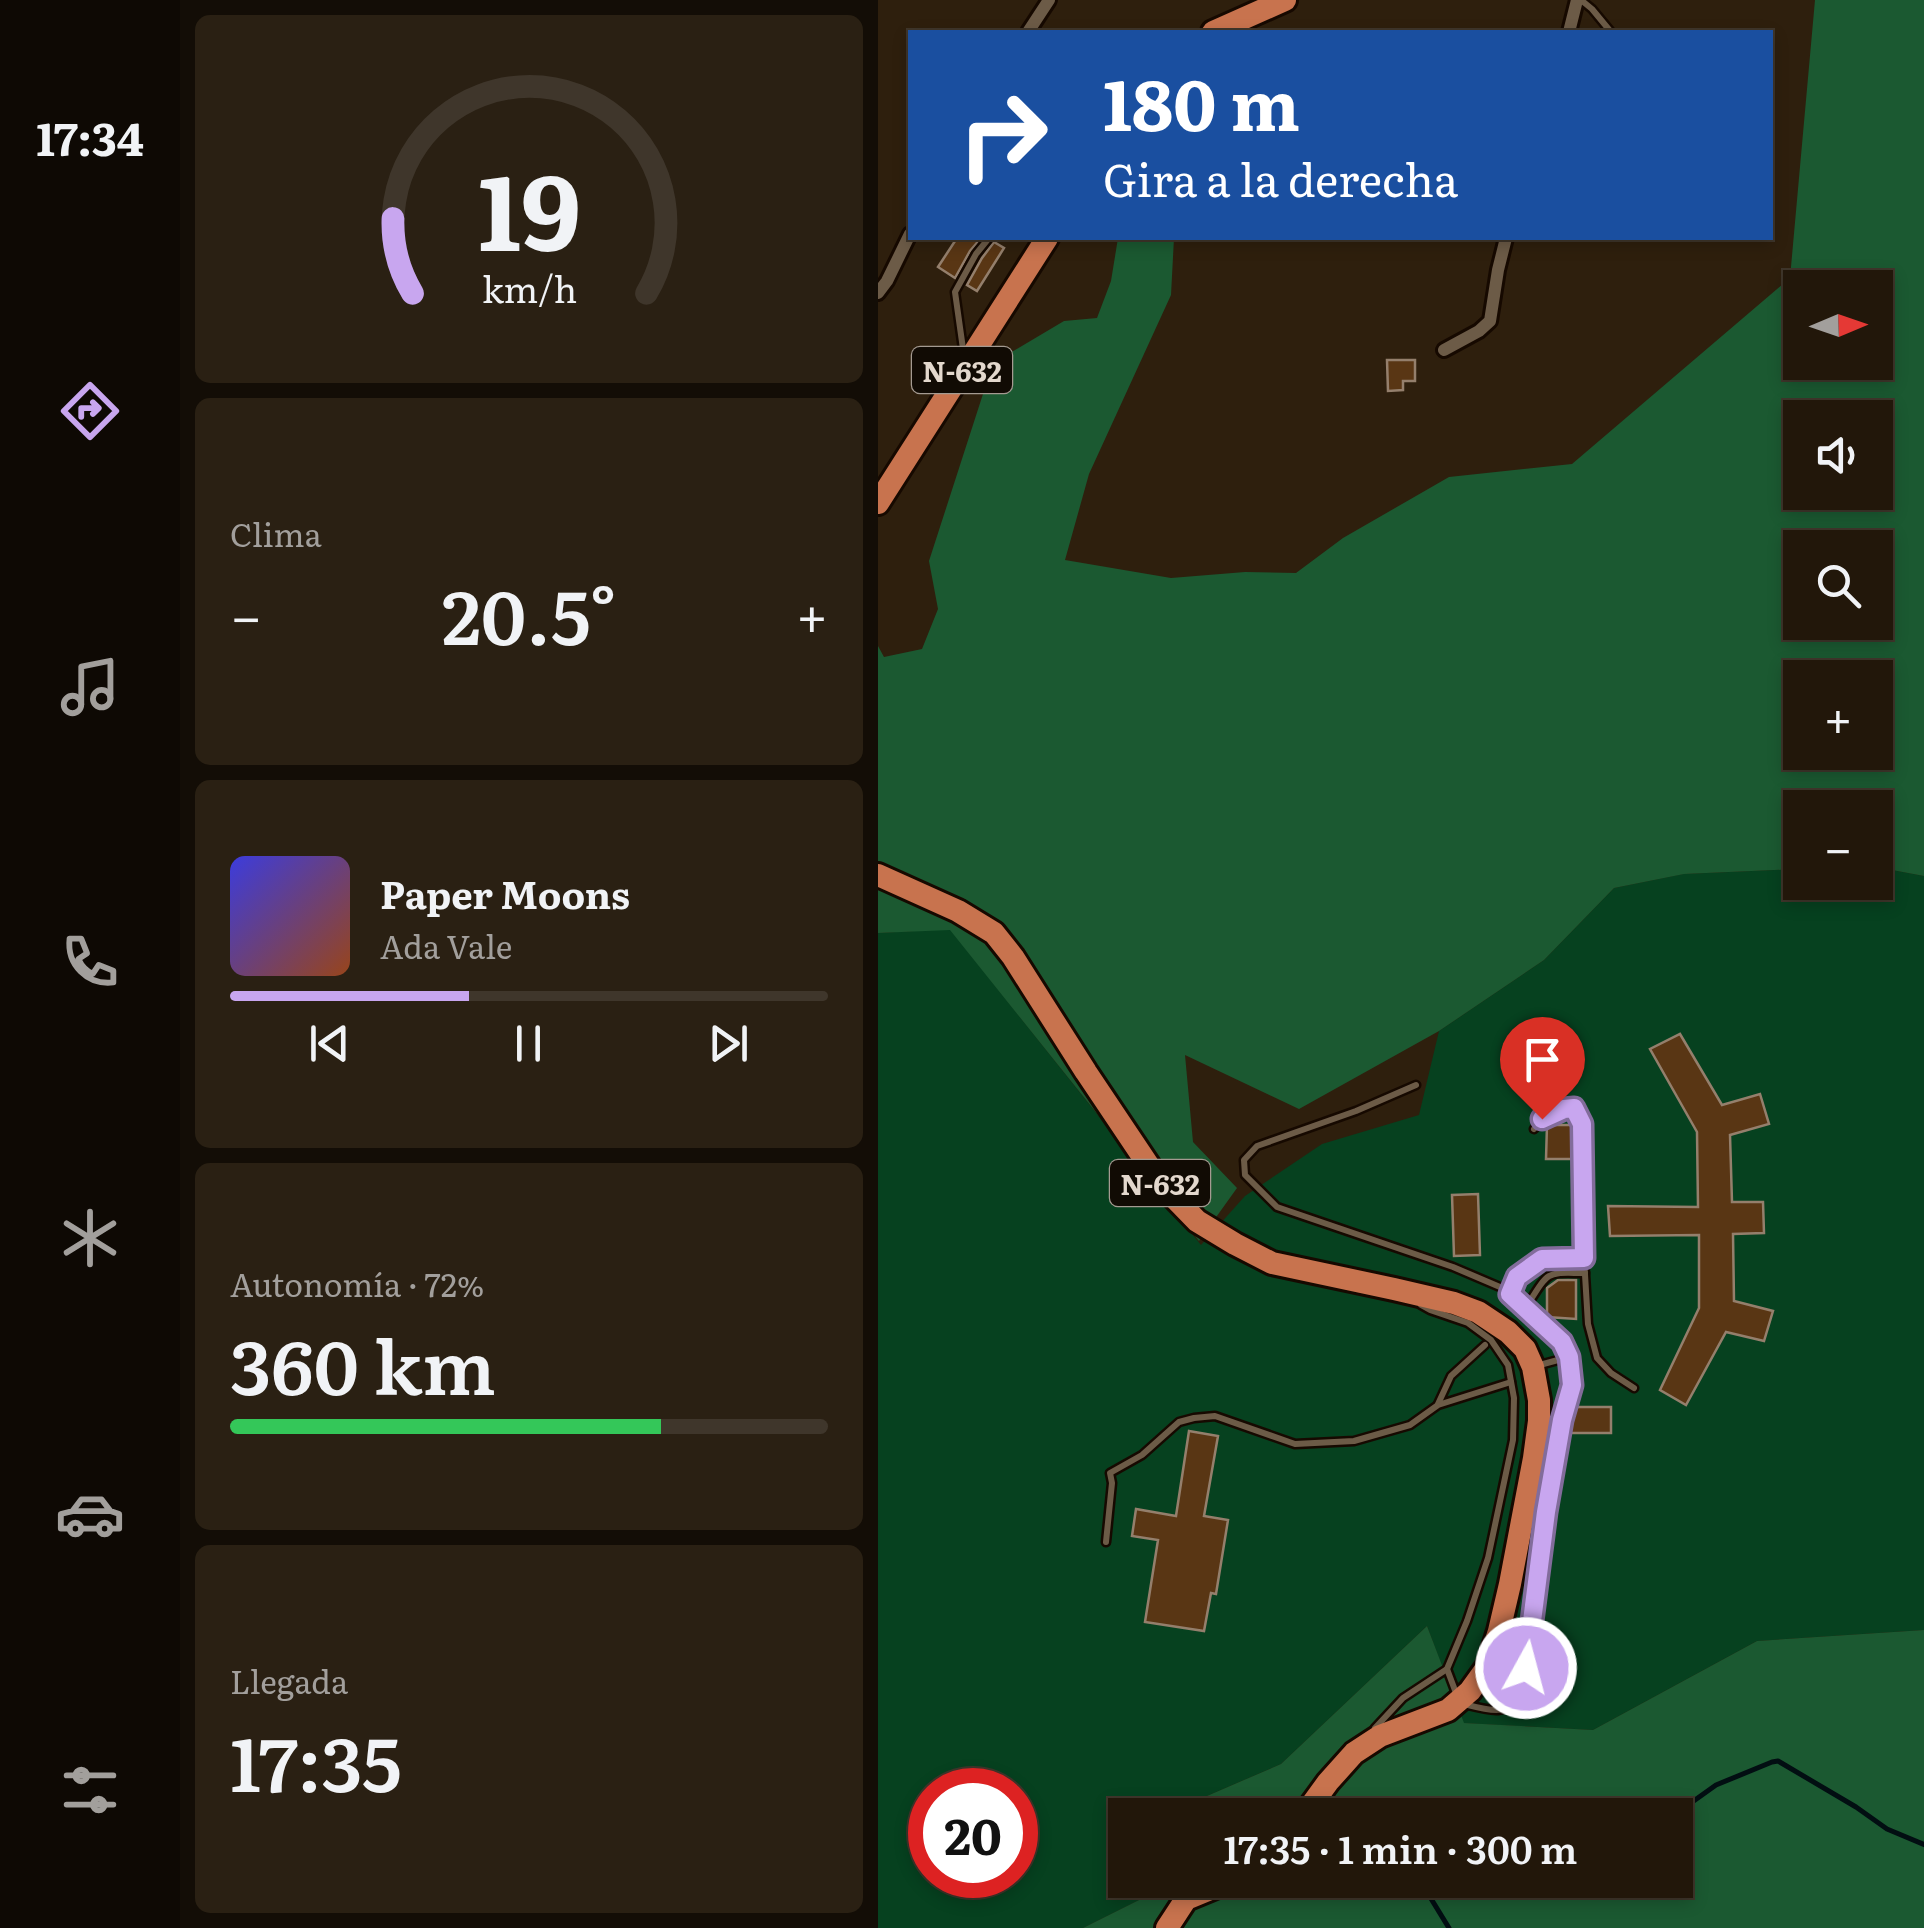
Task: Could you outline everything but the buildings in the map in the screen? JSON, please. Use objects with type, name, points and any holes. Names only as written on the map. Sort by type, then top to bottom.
[{"type":"highway","points":[[1218,30],[1285,0]]},
{"type":"highway","name":"N-632","points":[[878,503],[1046,240]]},
{"type":"highway","name":"N-632","points":[[878,875],[958,911],[994,933],[1161,1184],[1198,1221],[1272,1263],[1454,1303],[1478,1312],[1508,1332],[1525,1349],[1533,1366]]},
{"type":"highway","points":[[1316,1798],[1354,1753],[1380,1736],[1448,1710],[1470,1691],[1488,1666],[1510,1584],[1534,1458],[1540,1400],[1533,1366]]},
{"type":"highway","points":[[1167,1928],[1188,1898]]},
{"type":"street","points":[[1029,30],[1050,0]]},
{"type":"street","points":[[1570,30],[1579,0]]},
{"type":"street","points":[[878,293],[908,238]]},
{"type":"street","points":[[1444,350],[1480,331],[1490,321],[1506,240]]},
{"type":"lane","points":[[1579,0],[1609,30]]},
{"type":"lane","points":[[966,364],[955,292],[987,240]]},
{"type":"lane","points":[[1416,1085],[1258,1146],[1244,1160],[1245,1175],[1277,1207],[1453,1266],[1510,1294],[1562,1342],[1569,1357],[1572,1385],[1546,1512],[1524,1692],[1508,1709],[1492,1712],[1468,1705]]},
{"type":"lane","points":[[1534,1130],[1542,1119],[1564,1109],[1574,1108],[1582,1124],[1588,1324],[1597,1358],[1634,1388]]},
{"type":"lane","points":[[1510,1294],[1517,1277],[1542,1259],[1584,1258]]},
{"type":"lane","points":[[1530,1301],[1546,1276],[1584,1272]]},
{"type":"lane","points":[[1366,1746],[1371,1732],[1403,1698],[1447,1668],[1468,1621],[1488,1558],[1513,1440],[1512,1382],[1508,1365],[1491,1340],[1468,1324],[1430,1310],[1394,1289]]},
{"type":"lane","points":[[1438,1405],[1451,1376],[1485,1345]]},
{"type":"lane","points":[[1533,1366],[1569,1357]]},
{"type":"lane","points":[[1106,1542],[1110,1473],[1142,1455],[1179,1422],[1214,1416],[1295,1444],[1354,1441],[1410,1425],[1438,1405],[1512,1382]]},
{"type":"lane","points":[[1447,1668],[1456,1693]]},
{"type":"green space","points":[[1815,0],[1924,0],[1924,876],[1893,870],[1893,790],[1783,790],[1783,870],[1684,874],[1614,888],[1544,960],[1439,1031],[1299,1109],[1185,1055],[1193,1142],[1237,1188],[1199,1241],[950,930],[878,933],[878,646],[884,657],[922,649],[938,609],[929,561],[993,363],[1064,321],[1097,318],[1111,281],[1118,240],[1174,240],[1171,295],[1089,474],[1065,560],[1171,578],[1245,572],[1296,573],[1343,538],[1449,477],[1572,464],[1783,284],[1783,380],[1893,380],[1893,270],[1791,270]]},
{"type":"green space","points":[[1783,870],[1783,900],[1893,900],[1893,870],[1924,876],[1924,1630],[1757,1641],[1593,1730],[1463,1723],[1427,1626],[1281,1764],[1202,1798],[1108,1798],[1108,1898],[1139,1900],[1083,1928],[878,1928],[878,933],[950,929],[1201,1245],[1245,1196],[1322,1144],[1419,1115],[1439,1031],[1544,960],[1614,888],[1683,874]]},
{"type":"green space","points":[[1427,1626],[1464,1723],[1593,1730],[1757,1641],[1924,1630],[1924,1928],[1083,1928],[1140,1898],[1693,1898],[1693,1798],[1202,1798],[1281,1764]]},
{"type":"waterway","points":[[1693,1801],[1716,1785],[1778,1761],[1887,1829],[1925,1845]]},
{"type":"waterway","points":[[1431,1898],[1449,1928]]},
{"type":"route","points":[[1526,1668],[1546,1512],[1572,1385],[1569,1357],[1562,1342],[1510,1294],[1517,1277],[1542,1259],[1584,1258],[1582,1124],[1574,1108],[1542,1119]]}]
